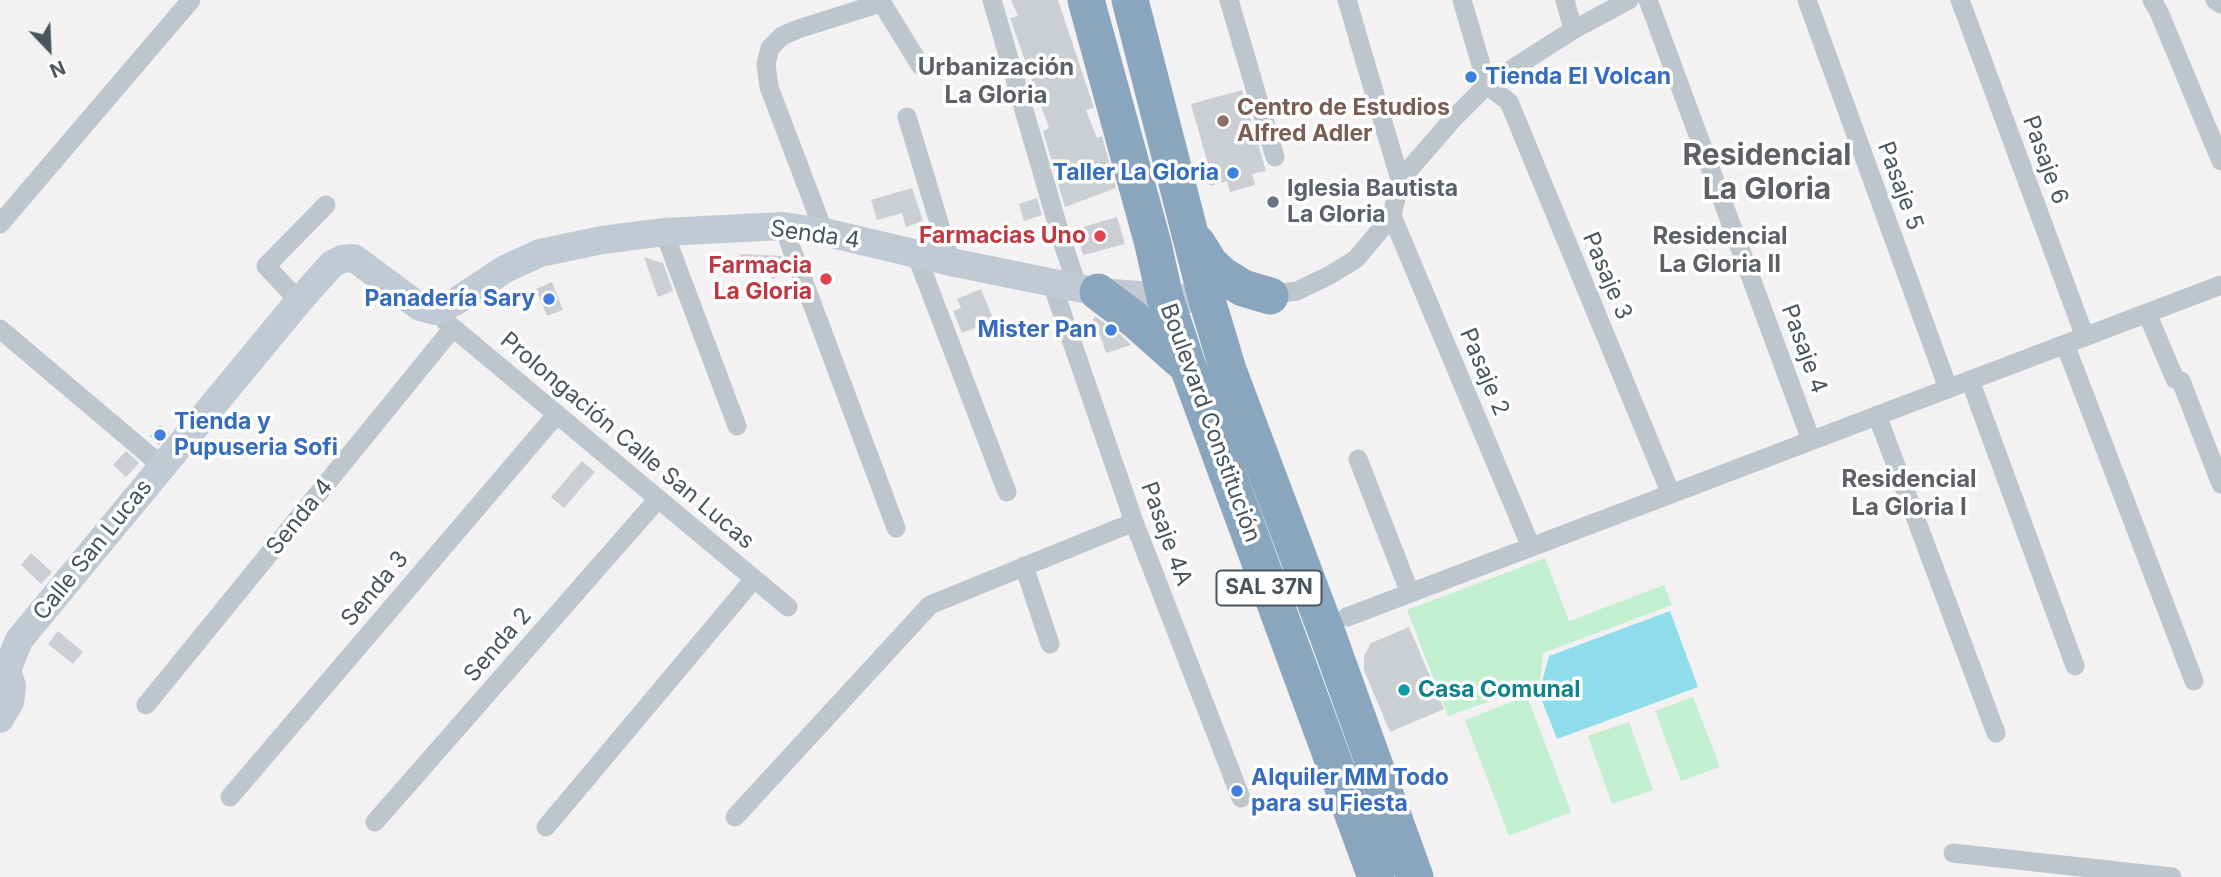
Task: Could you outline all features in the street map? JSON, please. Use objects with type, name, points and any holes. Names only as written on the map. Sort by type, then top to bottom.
[{"type":"highway","name":"Boulevard Constitución","points":[[1086,0],[1153,244],[1165,298],[1376,877]]},
{"type":"highway","name":"Boulevard Constitución","points":[[1130,0],[1207,300],[1228,370],[1415,877]]},
{"type":"highway","points":[[1191,232],[1210,264],[1222,275],[1243,288],[1270,296]]},
{"type":"highway","points":[[1085,289],[1130,284],[1146,266],[1153,244]]},
{"type":"highway","points":[[1085,289],[1133,319],[1188,367]]},
{"type":"highway","points":[[1228,370],[1233,331],[1247,314],[1270,296]]},
{"type":"street","points":[[0,224],[191,0]]},
{"type":"street","name":"Pasaje 4A","points":[[992,0],[1063,244],[1085,289],[1134,522],[1241,798]]},
{"type":"street","points":[[1229,0],[1275,157]]},
{"type":"street","points":[[1347,0],[1400,180]]},
{"type":"street","points":[[1462,0],[1487,85]]},
{"type":"street","points":[[1565,0],[1573,30]]},
{"type":"street","points":[[1207,300],[1270,296],[1297,291],[1356,259],[1392,216],[1400,180],[1453,119],[1487,85],[1573,30],[1629,0]]},
{"type":"street","name":"Pasaje 4","points":[[1648,0],[1811,440]]},
{"type":"street","name":"Pasaje 5","points":[[1807,0],[1948,388]]},
{"type":"street","name":"Pasaje 6","points":[[1960,0],[2085,337]]},
{"type":"street","points":[[2151,0],[2159,12],[2221,161]]},
{"type":"street","points":[[2215,0],[2221,4]]},
{"type":"street","points":[[824,232],[769,86],[766,64],[770,48],[782,36],[798,29],[881,1],[920,65]]},
{"type":"street","name":"Pasaje 3","points":[[1487,85],[1509,102],[1671,494]]},
{"type":"street","points":[[907,117],[951,262]]},
{"type":"street","points":[[299,301],[266,266],[326,205]]},
{"type":"street","name":"Pasaje 2","points":[[1392,216],[1531,547]]},
{"type":"street","points":[[783,226],[896,528]]},
{"type":"street","name":"Senda 4","points":[[146,705],[455,302],[505,270],[540,253],[602,240],[664,232],[783,226],[824,232],[951,262],[1085,289],[1207,300]]},
{"type":"street","points":[[664,232],[737,426]]},
{"type":"street","points":[[916,254],[1007,492]]},
{"type":"street","name":"Calle San Lucas","points":[[7,654],[332,264],[354,257],[420,307],[444,319]]},
{"type":"street","points":[[1346,617],[2221,285]]},
{"type":"street","points":[[2147,313],[2175,379],[2181,381],[2221,484]]},
{"type":"street","name":"Prolongación Calle San Lucas","points":[[444,319],[788,607]]},
{"type":"street","points":[[0,329],[162,466]]},
{"type":"street","points":[[2065,344],[2194,681]]},
{"type":"street","points":[[1970,380],[2075,666]]},
{"type":"street","name":"Senda 3","points":[[230,797],[557,414]]},
{"type":"street","points":[[1877,415],[1996,733]]},
{"type":"street","points":[[1358,459],[1410,593]]},
{"type":"street","name":"Senda 2","points":[[375,822],[659,499]]},
{"type":"street","points":[[735,817],[930,605],[1134,522]]},
{"type":"street","points":[[1024,566],[1050,644]]},
{"type":"street","points":[[546,827],[754,579]]},
{"type":"street","points":[[0,719],[10,702],[12,686],[7,654]]},
{"type":"street","points":[[1953,853],[2172,877]]},
{"type":"green space","points":[[1545,558],[1569,621],[1664,585],[1672,605],[1543,653],[1540,683],[1448,716],[1407,610]]},
{"type":"green space","points":[[1527,696],[1571,812],[1509,836],[1465,720]]},
{"type":"green space","points":[[1693,697],[1720,767],[1681,781],[1655,711]]},
{"type":"green space","points":[[1629,722],[1653,790],[1612,804],[1588,736]]},
{"type":"water","points":[[1670,611],[1698,687],[1557,739],[1539,693],[1549,656]]},
{"type":"building","points":[[1011,0],[1058,0],[1094,108],[1086,110],[1097,138],[1102,136],[1116,188],[1065,207],[1043,131],[1049,128],[1010,18],[1018,16]]},
{"type":"building","points":[[1242,90],[1266,171],[1252,174],[1255,185],[1230,192],[1227,181],[1210,186],[1205,169],[1209,168],[1191,104]]},
{"type":"building","points":[[912,188],[923,221],[906,227],[902,213],[877,220],[871,200]]},
{"type":"building","points":[[1037,198],[1042,215],[1024,221],[1019,204]]},
{"type":"building","name":"Farmacias Uno","points":[[1117,217],[1125,244],[1083,255],[1076,229]]},
{"type":"building","points":[[742,254],[781,256],[788,273],[772,279],[766,264],[734,276],[728,260]]},
{"type":"building","points":[[644,257],[663,263],[673,291],[658,297]]},
{"type":"building","name":"Panadería Sary","points":[[552,282],[563,310],[547,316],[536,289]]},
{"type":"building","points":[[981,289],[998,331],[984,337],[980,326],[962,333],[953,311],[961,308],[957,299]]},
{"type":"building","points":[[1095,316],[1131,345],[1106,353],[1100,335],[1084,334]]},
{"type":"building","name":"Tienda y Pupuseria Sofi","points":[[160,425],[169,433],[159,445],[150,436]]},
{"type":"building","points":[[126,451],[139,463],[126,477],[113,465]]},
{"type":"building","points":[[582,461],[595,472],[564,508],[551,497]]},
{"type":"building","points":[[31,553],[52,572],[41,584],[21,565]]},
{"type":"building","name":"Casa Comunal","points":[[1409,627],[1444,709],[1390,732],[1364,670],[1364,656],[1371,643]]},
{"type":"building","points":[[58,631],[83,652],[73,664],[48,644]]},
{"type":"place","name":"Tienda El Volcan","points":[[1471,77]]},
{"type":"place","name":"Centro de Estudios Alfred Adler","points":[[1223,121]]},
{"type":"place","name":"Taller La Gloria","points":[[1233,173]]},
{"type":"place","name":"Iglesia Bautista La Gloria","points":[[1273,202]]},
{"type":"place","name":"Farmacias Uno","points":[[1100,236]]},
{"type":"place","name":"Farmacia La Gloria","points":[[826,279]]},
{"type":"place","name":"Panadería Sary","points":[[549,299]]},
{"type":"place","name":"Mister Pan","points":[[1111,330]]},
{"type":"place","name":"Tienda y Pupuseria Sofi","points":[[160,435]]},
{"type":"place","name":"Casa Comunal","points":[[1404,690]]},
{"type":"place","name":"Alquiler MM Todo para su Fiesta","points":[[1237,791]]},
{"type":"district","name":"Urbanización La Gloria","points":[[996,82]]},
{"type":"district","name":"Residencial La Gloria","points":[[1767,173]]},
{"type":"district","name":"Residencial La Gloria II","points":[[1720,251]]},
{"type":"district","name":"Residencial La Gloria I","points":[[1909,494]]}]
